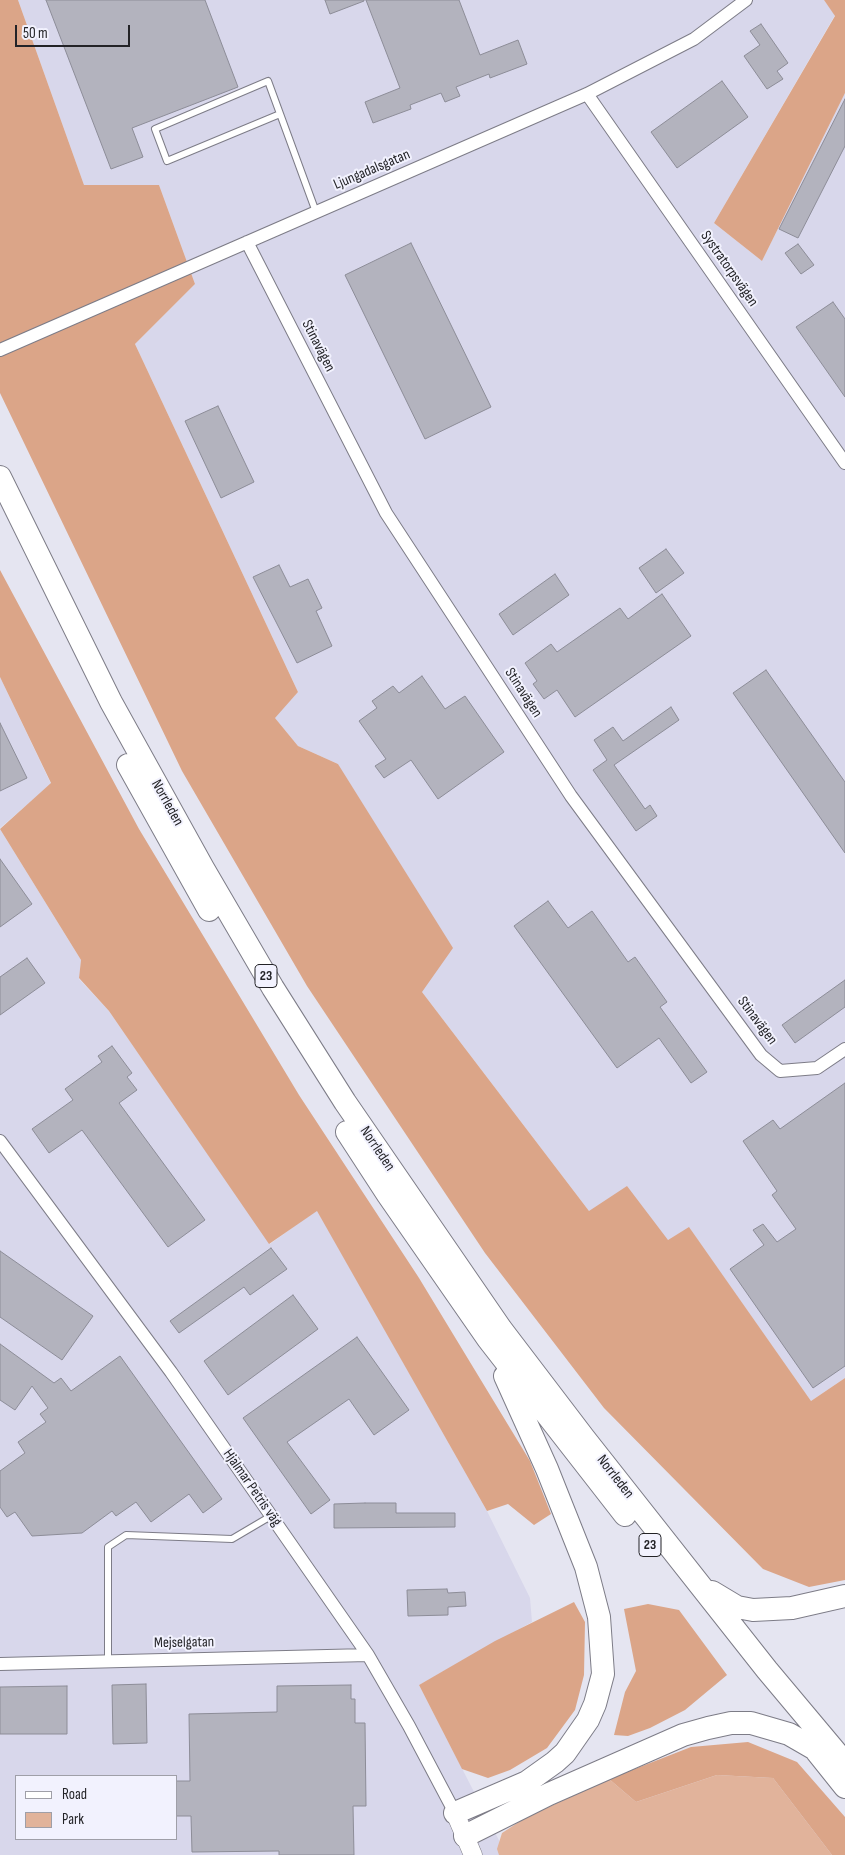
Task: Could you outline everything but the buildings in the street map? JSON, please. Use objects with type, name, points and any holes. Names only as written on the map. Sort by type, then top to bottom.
[{"type":"highway","name":"Norrleden","points":[[0,477],[59,600],[126,728],[273,988],[340,1094],[501,1329],[584,1438],[768,1670],[845,1763]]},
{"type":"highway","name":"Norrleden","points":[[0,513],[98,710],[189,876],[372,1170],[488,1339],[594,1476],[759,1678],[845,1787]]},
{"type":"highway","points":[[456,1813],[527,1782],[565,1753],[588,1720],[595,1704],[602,1674],[600,1617],[586,1567],[547,1469],[488,1339]]},
{"type":"highway","points":[[697,1580],[737,1608],[753,1610],[792,1608],[845,1596]]},
{"type":"highway","points":[[469,1845],[549,1794],[684,1735],[708,1728],[731,1723],[751,1723],[789,1734],[815,1749]]},
{"type":"street","name":"Ljungadalsgatan","points":[[0,350],[587,94],[694,39],[746,0]]},
{"type":"street","name":"Systratorpsvägen","points":[[587,94],[845,463]]},
{"type":"street","name":"Stinavägen","points":[[247,242],[386,513],[571,796],[761,1055],[780,1071],[818,1068],[845,1049]]},
{"type":"street","name":"Hjalmar Petris väg","points":[[0,1141],[171,1372],[368,1655],[456,1813],[469,1845]]},
{"type":"street","name":"Mejselgatan","points":[[0,1664],[368,1655]]},
{"type":"lane","points":[[280,114],[167,161],[155,129],[268,81],[316,212]]},
{"type":"lane","points":[[108,1661],[108,1546],[126,1535],[232,1539],[271,1516]]},
{"type":"shaded area","points":[[0,0],[18,0],[84,185],[159,185],[195,284],[135,344],[298,692],[275,718],[298,746],[338,764],[453,948],[422,992],[589,1211],[627,1186],[668,1240],[689,1227],[811,1401],[845,1378],[845,1580],[809,1587],[763,1569],[604,1408],[485,1253],[307,986],[182,771],[0,393]]},
{"type":"shaded area","points":[[18,0],[824,0],[835,15],[714,223],[762,261],[845,93],[845,1378],[811,1401],[689,1228],[668,1240],[589,1211],[422,992],[338,764],[298,746],[274,717],[298,692],[135,344],[195,284],[159,185],[84,185]]},
{"type":"shaded area","points":[[824,0],[845,0],[845,93],[762,261],[714,223],[835,16]]},
{"type":"shaded area","points":[[0,570],[139,829],[299,1095],[419,1278],[530,1461],[551,1514],[534,1525],[508,1504],[487,1511],[317,1211],[269,1244],[109,1011],[79,978],[81,960],[0,829],[51,783],[0,677]]},
{"type":"shaded area","points":[[0,677],[51,784],[0,828]]},
{"type":"shaded area","points":[[0,829],[81,960],[79,979],[109,1011],[270,1244],[317,1210],[487,1511],[530,1598],[532,1622],[419,1685],[505,1852],[832,1855],[0,1855]]},
{"type":"shaded area","points":[[574,1602],[585,1622],[584,1675],[575,1710],[547,1748],[510,1770],[488,1778],[462,1769],[419,1685],[495,1641]]},
{"type":"shaded area","points":[[648,1604],[679,1610],[727,1675],[685,1710],[650,1728],[628,1736],[614,1735],[625,1692],[636,1671],[624,1609]]},
{"type":"shaded area","points":[[748,1742],[797,1762],[845,1817],[845,1855],[832,1855],[773,1778],[717,1775],[636,1802],[609,1779],[691,1747]]},
{"type":"green space","points":[[717,1775],[773,1778],[832,1855],[499,1855],[497,1849],[502,1833],[525,1818],[609,1779],[636,1802]]}]
